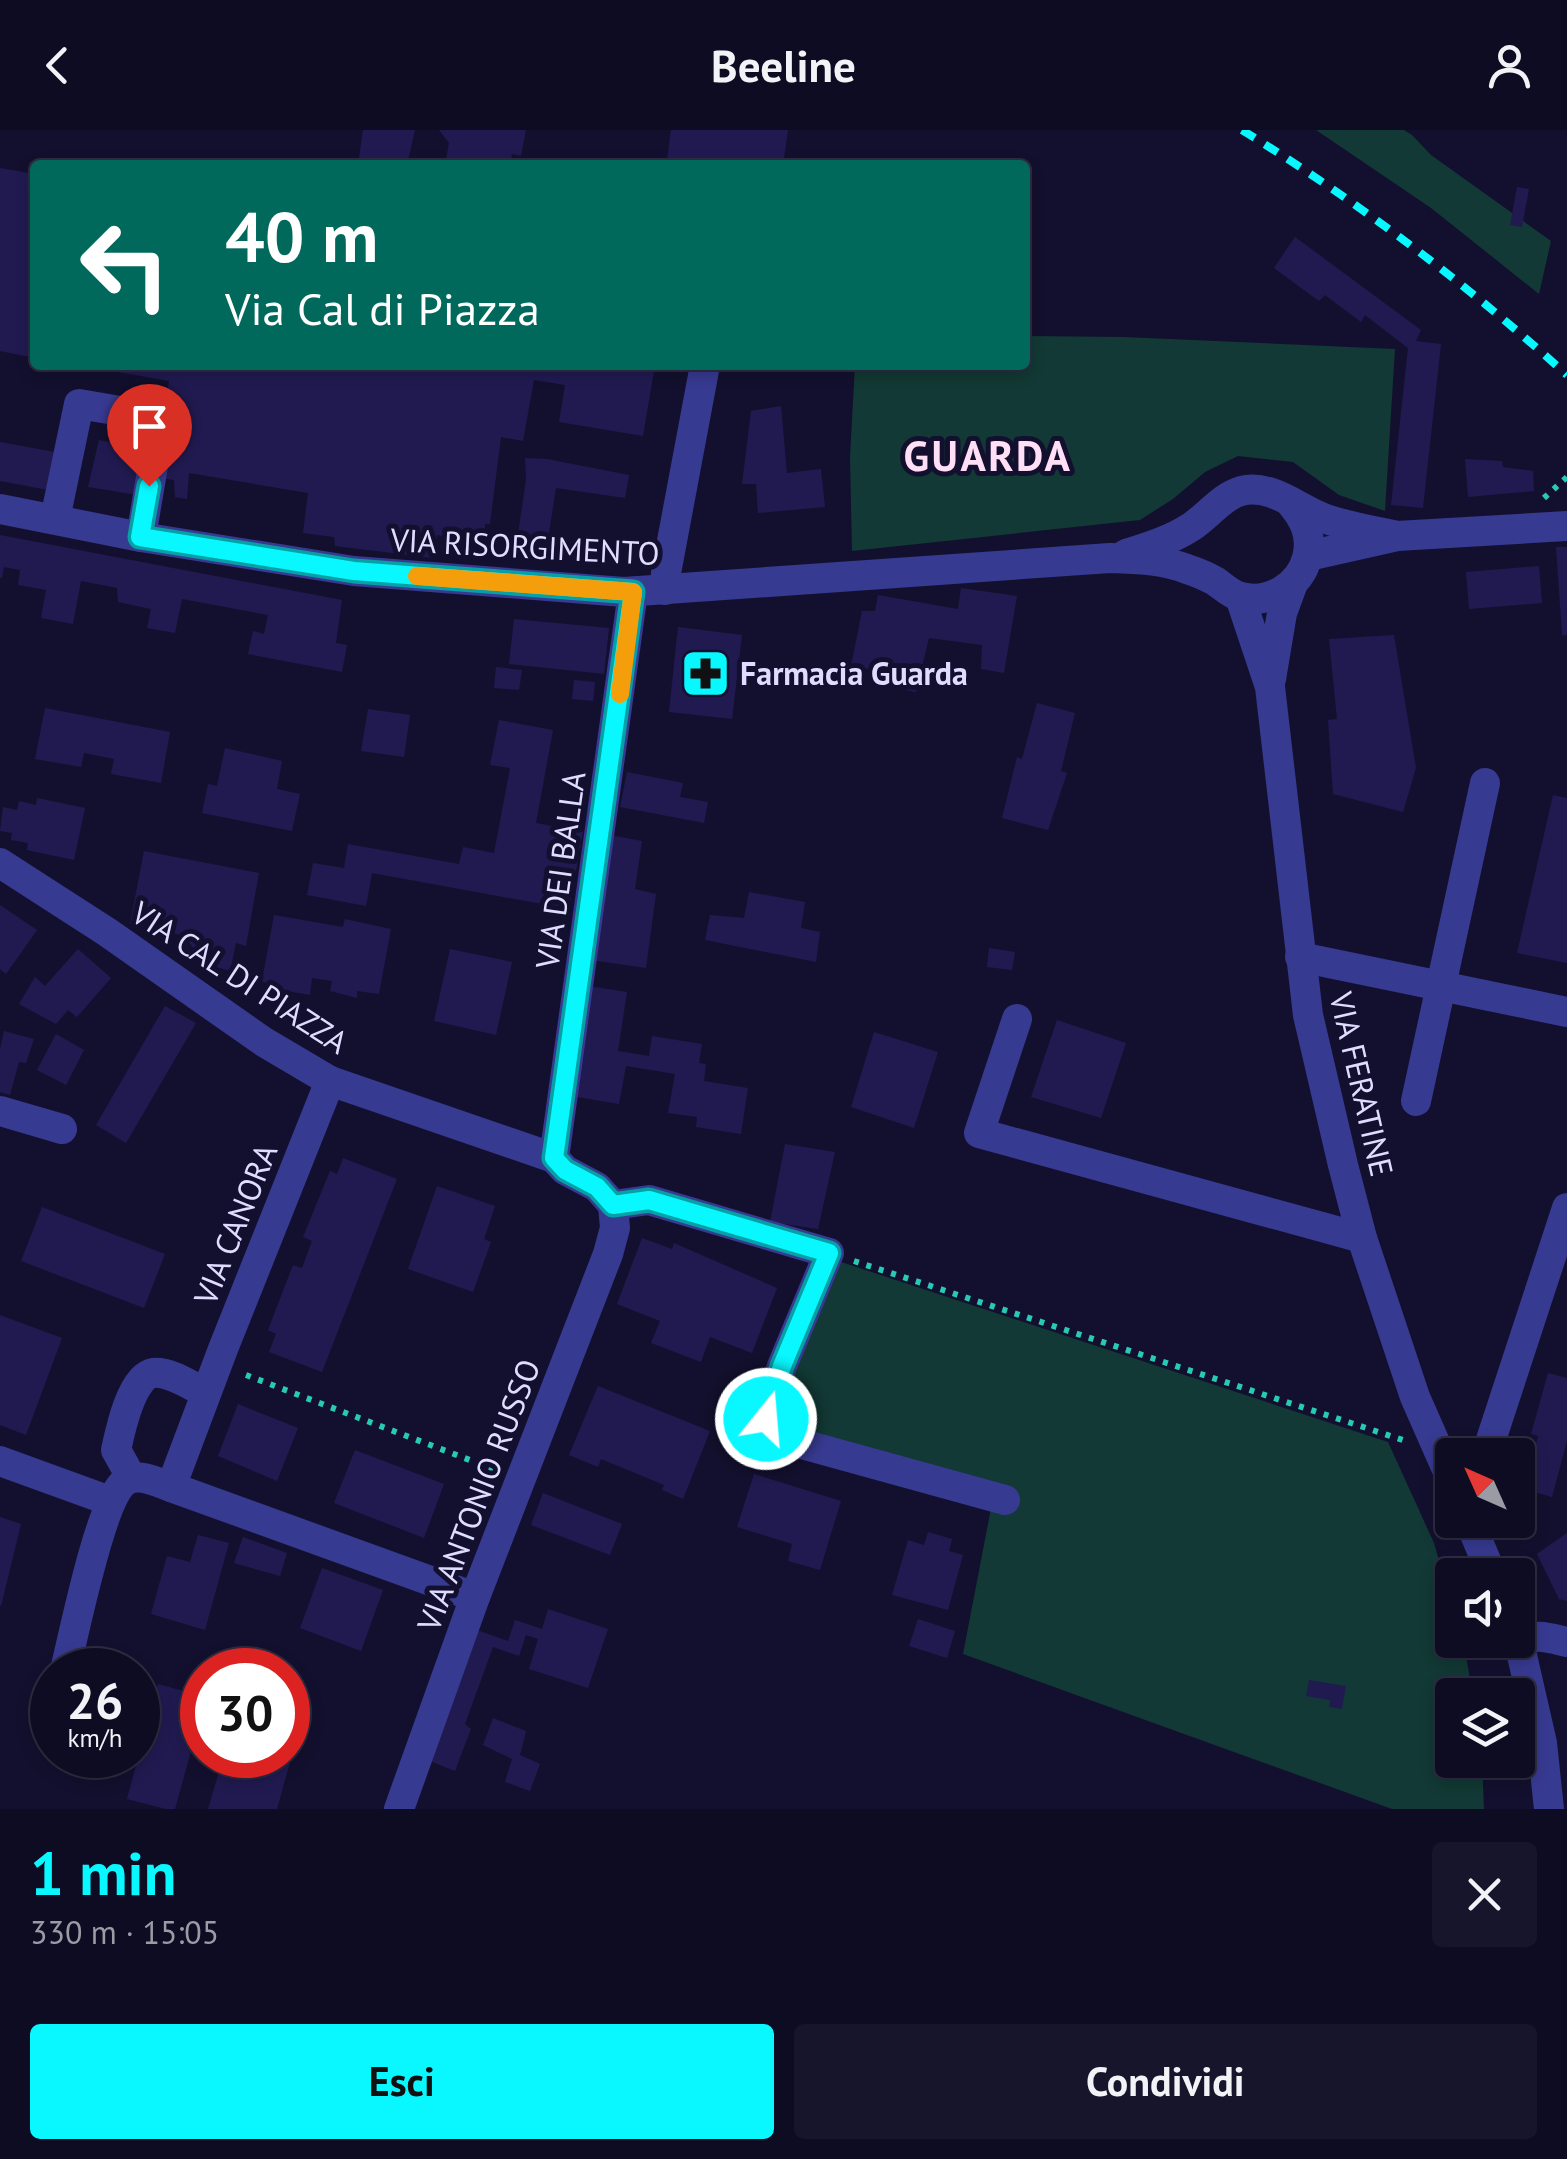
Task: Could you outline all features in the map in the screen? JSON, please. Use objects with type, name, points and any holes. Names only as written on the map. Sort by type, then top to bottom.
[{"type":"street","points":[[666,590],[704,370]]},
{"type":"street","points":[[55,518],[80,404],[161,418],[140,537]]},
{"type":"street","name":"VIA RISORGIMENTO","points":[[1110,558],[1171,538],[1193,526],[1229,496],[1254,490],[1271,492],[1326,519],[1397,536]]},
{"type":"street","points":[[1290,502],[1307,527],[1310,542],[1301,570]]},
{"type":"street","points":[[1215,508],[1205,522],[1201,548],[1205,566],[1228,589]]},
{"type":"street","name":"VIA RISORGIMENTO","points":[[0,509],[140,537],[354,571],[633,592],[1110,558],[1169,563],[1258,599],[1272,596],[1301,570],[1397,536],[1567,526]]},
{"type":"street","name":"VIA FERATINE","points":[[1301,570],[1282,613],[1270,687],[1308,1014],[1362,1238],[1415,1397],[1435,1442]]},
{"type":"street","name":"VIA FERATINE","points":[[1228,589],[1270,687]]},
{"type":"street","name":"VIA DEI BALLA","points":[[554,1158],[633,592]]},
{"type":"street","points":[[1416,1101],[1485,783]]},
{"type":"street","name":"VIA CAL DI PIAZZA","points":[[0,863],[264,1042],[330,1081],[554,1158],[565,1170],[597,1187],[613,1205]]},
{"type":"street","points":[[1300,956],[1567,1012]]},
{"type":"street","points":[[1016,1019],[979,1133],[1362,1238]]},
{"type":"street","name":"VIA CANORA","points":[[171,1487],[330,1081]]},
{"type":"street","points":[[0,1111],[62,1129]]},
{"type":"street","points":[[613,1205],[649,1200],[829,1253],[782,1366],[766,1419],[792,1441],[1005,1500]]},
{"type":"street","name":"VIA ANTONIO RUSSO","points":[[399,1809],[608,1254],[615,1228],[613,1205]]},
{"type":"street","points":[[1492,1438],[1567,1208]]},
{"type":"street","points":[[131,1477],[116,1450],[122,1420],[145,1376],[155,1372],[168,1374],[206,1393]]},
{"type":"street","points":[[0,1461],[110,1501]]},
{"type":"street","points":[[71,1648],[110,1501],[118,1486],[131,1477],[146,1478],[476,1597]]},
{"type":"street","points":[[1535,1636],[1567,1642]]},
{"type":"street","points":[[1522,1658],[1542,1742],[1549,1809]]},
{"type":"path","points":[[829,1253],[1410,1442]]},
{"type":"path","points":[[217,1364],[521,1479]]},
{"type":"green space","points":[[1316,130],[1404,130],[1412,135],[1431,155],[1551,241],[1539,294],[1431,208]]},
{"type":"green space","points":[[1030,336],[1395,349],[1385,511],[1339,495],[1293,462],[1238,456],[1205,472],[1140,520],[852,551],[850,457],[855,370],[1030,370]]},
{"type":"green space","points":[[826,1257],[1388,1442],[1438,1558],[1435,1558],[1435,1658],[1466,1658],[1470,1678],[1435,1678],[1435,1778],[1483,1778],[1484,1809],[1392,1809],[963,1654],[992,1503],[742,1425]]},
{"type":"building","points":[[363,130],[415,130],[408,160],[359,160]]},
{"type":"building","points":[[439,130],[526,130],[521,156],[512,154],[511,160],[446,160],[449,143]]},
{"type":"building","points":[[671,130],[788,130],[784,160],[667,160]]},
{"type":"building","points":[[0,168],[30,173],[30,357],[0,351]]},
{"type":"building","points":[[1517,187],[1529,189],[1522,227],[1510,225]]},
{"type":"building","points":[[1295,237],[1421,330],[1416,341],[1441,344],[1423,508],[1391,505],[1408,348],[1365,315],[1361,322],[1325,295],[1319,301],[1274,268]]},
{"type":"building","points":[[106,370],[654,370],[643,436],[559,422],[565,385],[534,380],[523,441],[501,437],[485,543],[437,535],[433,558],[335,546],[334,537],[303,533],[308,493],[189,473],[187,499],[175,497],[174,480],[153,477],[169,381]]},
{"type":"building","points":[[781,406],[787,473],[821,469],[825,507],[758,513],[756,484],[742,484],[751,411]]},
{"type":"building","points":[[99,440],[152,450],[144,496],[88,487]]},
{"type":"building","points":[[0,442],[55,452],[48,490],[0,481]]},
{"type":"building","points":[[525,458],[629,475],[625,498],[556,488],[548,539],[518,534],[526,480]]},
{"type":"building","points":[[1465,459],[1502,461],[1503,467],[1533,471],[1534,491],[1468,497]]},
{"type":"building","points":[[0,535],[342,600],[336,643],[347,645],[342,672],[248,654],[253,631],[264,634],[268,615],[182,599],[175,633],[147,628],[151,609],[118,602],[117,588],[81,581],[73,624],[41,618],[46,590],[18,585],[20,570],[4,567],[0,578]]},
{"type":"building","points":[[1556,547],[1567,547],[1567,635],[1562,635]]},
{"type":"building","points":[[1539,566],[1542,603],[1469,609],[1466,572]]},
{"type":"building","points":[[961,588],[1017,596],[1004,673],[981,669],[982,645],[929,638],[916,692],[894,688],[895,674],[851,666],[862,611],[875,611],[878,595],[958,609]]},
{"type":"building","points":[[514,619],[609,628],[604,674],[509,664]]},
{"type":"building","name":"Farmacia Guarda","points":[[678,627],[742,635],[732,719],[669,712]]},
{"type":"building","points":[[1394,635],[1416,768],[1403,812],[1333,794],[1328,720],[1337,719],[1329,639]]},
{"type":"building","points":[[496,667],[522,670],[519,690],[494,688]]},
{"type":"building","points":[[574,680],[595,682],[593,701],[572,699]]},
{"type":"building","points":[[1037,703],[1075,713],[1061,771],[1067,773],[1048,830],[1002,818],[1017,757],[1022,759]]},
{"type":"building","points":[[45,708],[170,732],[161,783],[111,774],[114,759],[84,753],[81,767],[35,759]]},
{"type":"building","points":[[368,709],[410,715],[404,757],[361,751]]},
{"type":"building","points":[[499,720],[553,730],[536,823],[583,832],[569,909],[372,873],[366,906],[307,895],[313,863],[344,868],[348,844],[459,864],[463,847],[494,853],[510,768],[490,765]]},
{"type":"building","points":[[225,748],[282,761],[277,789],[300,794],[292,831],[202,813],[208,784],[217,786]]},
{"type":"building","points":[[627,772],[683,783],[680,797],[708,802],[704,823],[620,807]]},
{"type":"building","points":[[1553,795],[1567,798],[1567,963],[1517,953]]},
{"type":"building","points":[[37,798],[85,808],[74,860],[27,850],[28,843],[11,840],[12,833],[0,831],[3,807],[17,810],[19,801],[36,805]]},
{"type":"building","points":[[610,835],[642,841],[635,889],[656,894],[646,968],[591,960]]},
{"type":"building","points":[[144,851],[259,873],[246,946],[236,943],[230,971],[200,958],[185,936],[130,924]]},
{"type":"building","points":[[749,892],[805,902],[801,928],[820,932],[816,962],[705,940],[710,915],[744,918]]},
{"type":"building","points":[[0,905],[37,930],[6,974],[0,969]]},
{"type":"building","points":[[274,915],[343,927],[345,919],[391,929],[379,994],[357,991],[357,998],[330,991],[332,981],[312,978],[310,995],[281,990],[262,981]]},
{"type":"building","points":[[989,948],[1015,952],[1012,970],[987,967]]},
{"type":"building","points":[[78,949],[111,978],[77,1017],[68,1010],[56,1024],[19,1004],[35,977],[45,986]]},
{"type":"building","points":[[450,949],[512,962],[496,1035],[434,1021]]},
{"type":"building","points":[[588,986],[627,992],[618,1051],[649,1056],[652,1036],[702,1044],[699,1063],[706,1064],[704,1081],[748,1088],[741,1134],[696,1127],[697,1117],[668,1113],[675,1074],[626,1066],[619,1104],[571,1096]]},
{"type":"building","points":[[165,1006],[196,1023],[126,1143],[96,1125]]},
{"type":"building","points":[[1057,1020],[1126,1043],[1101,1118],[1031,1097]]},
{"type":"building","points":[[4,1031],[34,1039],[26,1063],[19,1062],[10,1095],[0,1092]]},
{"type":"building","points":[[874,1032],[938,1052],[914,1128],[851,1107]]},
{"type":"building","points":[[56,1034],[84,1050],[66,1085],[37,1070]]},
{"type":"building","points":[[785,1144],[835,1152],[818,1229],[770,1222]]},
{"type":"building","points":[[343,1158],[397,1179],[322,1372],[269,1352],[276,1334],[268,1330],[293,1265],[302,1268],[312,1241],[303,1237],[330,1171],[337,1174]]},
{"type":"building","points":[[437,1186],[495,1206],[484,1239],[491,1242],[473,1292],[408,1269]]},
{"type":"building","points":[[42,1207],[165,1254],[144,1308],[21,1261]]},
{"type":"building","points":[[642,1238],[672,1249],[674,1243],[777,1288],[752,1353],[710,1337],[701,1362],[651,1343],[660,1321],[617,1304]]},
{"type":"building","points":[[0,1315],[62,1338],[26,1435],[0,1425]]},
{"type":"building","points":[[1548,1373],[1567,1378],[1567,1441],[1552,1497],[1535,1492],[1538,1436],[1531,1434]]},
{"type":"building","points":[[598,1386],[710,1431],[683,1499],[662,1490],[664,1485],[601,1459],[598,1467],[569,1455]]},
{"type":"building","points":[[238,1404],[298,1428],[277,1481],[218,1456]]},
{"type":"building","points":[[355,1450],[444,1484],[424,1538],[334,1503]]},
{"type":"building","points":[[754,1474],[841,1501],[820,1570],[788,1561],[792,1544],[737,1527]]},
{"type":"building","points":[[543,1493],[622,1524],[610,1555],[531,1525]]},
{"type":"building","points":[[0,1517],[21,1524],[1,1606],[0,1605]]},
{"type":"building","points":[[928,1532],[952,1539],[949,1551],[963,1555],[948,1610],[892,1595],[908,1540],[924,1545]]},
{"type":"building","points":[[1567,1533],[1567,1601],[1559,1599],[1537,1554]]},
{"type":"building","points":[[198,1535],[229,1543],[205,1630],[151,1614],[167,1556],[190,1562]]},
{"type":"building","points":[[243,1537],[287,1553],[280,1576],[234,1563]]},
{"type":"building","points":[[322,1568],[383,1590],[361,1651],[300,1628]]},
{"type":"building","points":[[548,1609],[608,1629],[588,1688],[529,1669],[538,1639],[526,1635],[519,1656],[493,1647],[465,1724],[471,1729],[455,1771],[425,1759],[474,1629],[508,1641],[515,1620],[542,1629]]},
{"type":"building","points":[[918,1619],[955,1631],[947,1658],[909,1646]]},
{"type":"building","points":[[1309,1680],[1346,1686],[1342,1709],[1329,1707],[1330,1700],[1306,1696]]},
{"type":"building","points":[[160,1685],[180,1690],[180,1778],[184,1778],[175,1809],[127,1799],[133,1778],[160,1778]]},
{"type":"building","points":[[493,1718],[526,1731],[520,1755],[540,1764],[530,1791],[505,1782],[512,1759],[483,1745]]},
{"type":"building","points":[[217,1778],[286,1778],[277,1809],[208,1809]]},
{"type":"railway","points":[[1242,130],[1410,245],[1567,375]]},
{"type":"slow traffic","points":[[417,576],[633,592],[620,694]]},
{"type":"place","name":"Farmacia Guarda","points":[[705,673]]},
{"type":"district","name":"GUARDA","points":[[988,455]]},
{"type":"route","points":[[149,486],[140,537],[354,571],[633,592],[554,1158],[565,1170],[597,1187],[613,1205],[649,1200],[829,1253],[782,1366],[766,1419]]}]
